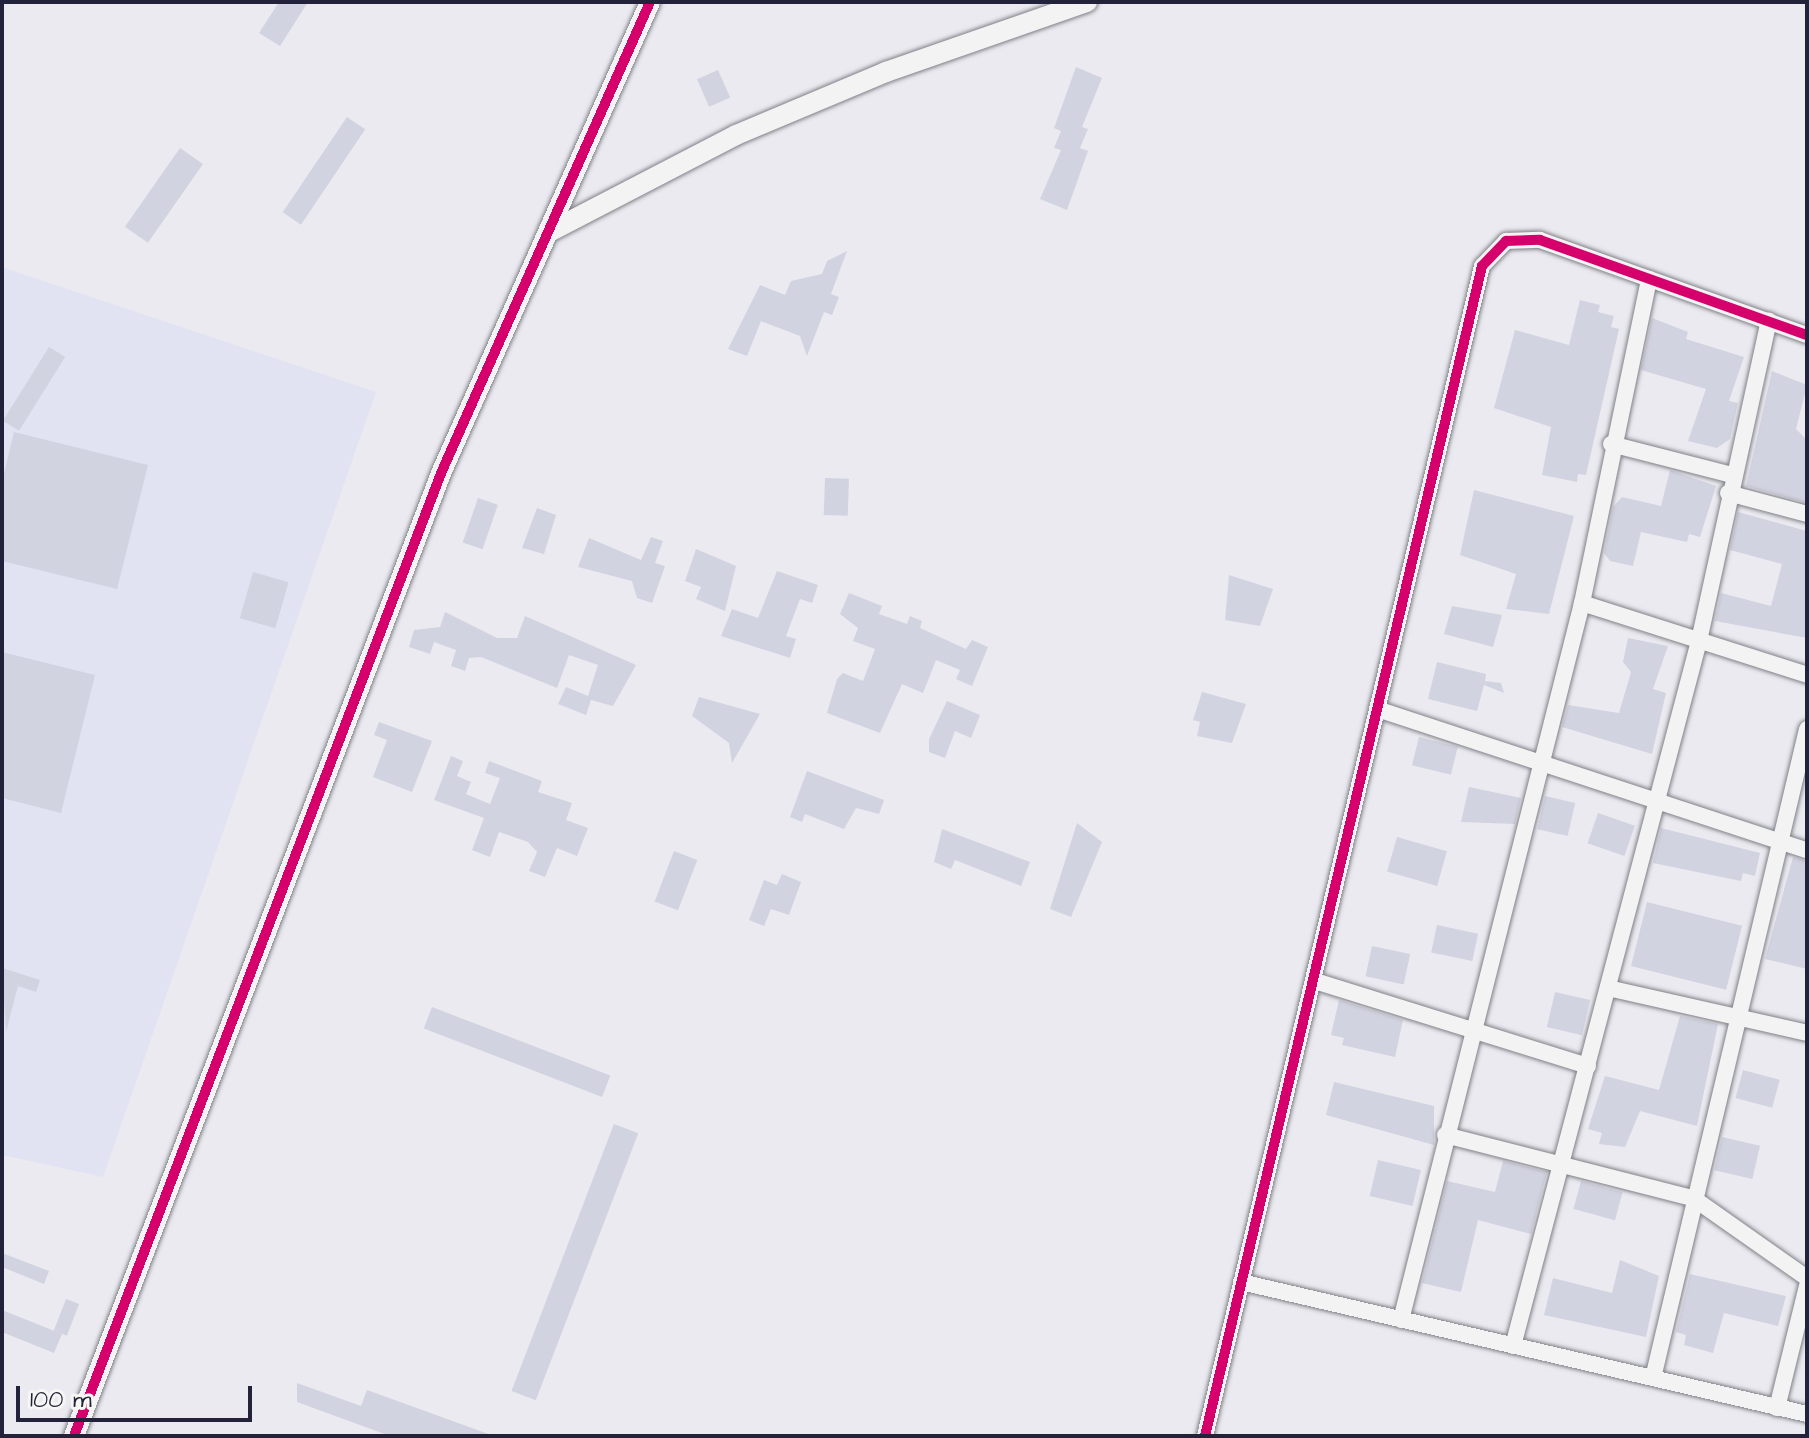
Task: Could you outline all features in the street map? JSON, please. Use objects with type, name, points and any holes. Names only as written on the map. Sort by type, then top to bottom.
[{"type":"street","points":[[74,1436],[442,471],[650,2]]},
{"type":"street","points":[[551,231],[736,135],[886,72],[1087,2]]},
{"type":"street","points":[[1205,1436],[1380,710],[1482,266],[1506,241],[1523,237],[1807,335]]},
{"type":"street","points":[[1401,1320],[1470,1034],[1582,603],[1611,444],[1649,279]]},
{"type":"street","points":[[1513,1346],[1699,641],[1728,493],[1769,321]]},
{"type":"street","points":[[1611,444],[1732,475]]},
{"type":"street","points":[[1728,493],[1807,514]]},
{"type":"street","points":[[1582,603],[1807,675]]},
{"type":"street","points":[[1380,710],[1807,850]]},
{"type":"street","points":[[1653,1378],[1776,840],[1807,729]]},
{"type":"street","points":[[1315,981],[1470,1034],[1588,1066]]},
{"type":"street","points":[[1608,988],[1807,1033]]},
{"type":"street","points":[[1445,1135],[1693,1198],[1807,1278]]},
{"type":"street","points":[[1241,1282],[1807,1414]]},
{"type":"street","points":[[1777,1408],[1807,1286]]},
{"type":"shaded area","points":[[2,267],[376,392],[103,1177],[2,1155]]},
{"type":"building","points":[[279,2],[308,2],[280,46],[259,33]]},
{"type":"building","points":[[1076,67],[1102,78],[1082,127],[1088,129],[1080,148],[1088,151],[1067,210],[1040,199],[1061,150],[1054,148],[1061,131],[1054,128]]},
{"type":"building","points":[[718,70],[730,97],[709,107],[697,79]]},
{"type":"building","points":[[347,117],[365,129],[301,225],[283,212]]},
{"type":"building","points":[[180,148],[203,164],[148,243],[125,227]]},
{"type":"building","points":[[847,251],[831,294],[839,297],[832,315],[824,312],[807,356],[800,336],[761,321],[747,356],[728,349],[760,285],[785,295],[791,281],[822,274],[827,261]]},
{"type":"building","points":[[1580,300],[1600,305],[1598,312],[1614,316],[1611,327],[1619,329],[1586,475],[1578,474],[1577,482],[1542,475],[1551,427],[1494,408],[1515,330],[1569,345]]},
{"type":"building","points":[[1652,318],[1688,332],[1686,339],[1744,357],[1729,401],[1738,403],[1730,439],[1717,448],[1688,441],[1706,389],[1641,370]]},
{"type":"building","points":[[49,347],[65,357],[19,431],[3,421]]},
{"type":"building","points":[[1772,371],[1807,385],[1796,429],[1807,440],[1807,503],[1746,486]]},
{"type":"building","points":[[14,432],[148,465],[117,589],[2,561],[2,482]]},
{"type":"building","points":[[1670,470],[1716,486],[1700,537],[1689,534],[1687,542],[1641,532],[1633,566],[1610,561],[1604,553],[1613,507],[1622,497],[1661,506]]},
{"type":"building","points":[[825,478],[849,479],[848,516],[824,515]]},
{"type":"building","points":[[1474,490],[1574,516],[1549,614],[1506,609],[1516,574],[1460,555]]},
{"type":"building","points":[[478,498],[498,505],[483,549],[463,542]]},
{"type":"building","points":[[537,508],[556,515],[544,554],[522,548]]},
{"type":"building","points":[[1738,512],[1807,531],[1807,638],[1715,621],[1721,593],[1771,606],[1782,564],[1730,550]]},
{"type":"building","points":[[651,537],[663,541],[655,563],[665,566],[652,603],[637,598],[632,581],[578,567],[589,538],[641,560]]},
{"type":"building","points":[[696,549],[736,566],[725,611],[696,599],[701,587],[685,581]]},
{"type":"building","points":[[777,571],[818,585],[812,603],[800,599],[786,636],[796,639],[790,658],[721,636],[732,609],[758,618]]},
{"type":"building","points":[[253,572],[289,582],[275,628],[240,618]]},
{"type":"building","points":[[1229,575],[1273,589],[1260,626],[1225,620]]},
{"type":"building","points":[[849,593],[882,606],[879,614],[907,624],[910,616],[922,621],[920,628],[966,649],[972,640],[988,647],[972,686],[956,679],[960,670],[936,660],[923,693],[902,684],[880,733],[827,713],[837,679],[843,673],[863,681],[875,649],[853,641],[858,628],[840,614]]},
{"type":"building","points":[[1452,606],[1502,615],[1493,647],[1444,634]]},
{"type":"building","points":[[445,612],[497,638],[517,638],[525,616],[636,665],[613,706],[591,700],[586,715],[558,704],[566,687],[588,696],[598,665],[569,655],[557,688],[481,657],[469,658],[465,671],[451,666],[456,650],[434,642],[430,654],[409,647],[414,630],[440,627]]},
{"type":"building","points":[[1628,638],[1668,646],[1653,689],[1666,693],[1652,754],[1562,727],[1568,705],[1619,713],[1631,672],[1623,662]]},
{"type":"building","points":[[2,652],[95,675],[61,813],[2,798]]},
{"type":"building","points":[[1437,662],[1486,674],[1485,681],[1501,683],[1504,693],[1484,685],[1477,711],[1428,699]]},
{"type":"building","points":[[1202,692],[1246,704],[1232,743],[1197,736],[1200,722],[1193,720]]},
{"type":"building","points":[[699,697],[760,714],[732,763],[729,743],[692,716]]},
{"type":"building","points":[[947,701],[980,715],[971,738],[955,731],[945,758],[929,752],[929,739]]},
{"type":"building","points":[[379,722],[432,741],[412,792],[373,777],[387,740],[374,735]]},
{"type":"building","points":[[1419,737],[1458,747],[1451,775],[1412,765]]},
{"type":"building","points":[[451,756],[463,761],[457,776],[471,782],[466,794],[490,804],[500,778],[485,773],[489,761],[542,781],[538,792],[572,803],[566,820],[588,828],[577,856],[557,848],[545,877],[529,871],[537,852],[528,842],[499,832],[490,857],[472,850],[484,818],[434,800]]},
{"type":"building","points":[[807,771],[884,800],[879,814],[856,808],[844,829],[805,814],[802,822],[790,817]]},
{"type":"building","points":[[1469,787],[1521,798],[1515,824],[1461,822]]},
{"type":"building","points":[[1545,796],[1575,803],[1568,836],[1537,829]]},
{"type":"building","points":[[1598,813],[1635,826],[1624,856],[1588,843]]},
{"type":"building","points":[[1077,823],[1102,842],[1071,917],[1050,909]]},
{"type":"building","points":[[1661,828],[1760,853],[1755,876],[1743,873],[1741,881],[1653,863]]},
{"type":"building","points":[[942,829],[1030,862],[1021,886],[955,860],[951,869],[934,862]]},
{"type":"building","points":[[1397,837],[1447,851],[1437,886],[1387,872]]},
{"type":"building","points":[[674,851],[697,860],[678,910],[655,901]]},
{"type":"building","points":[[1793,857],[1807,861],[1807,969],[1765,959]]},
{"type":"building","points":[[782,874],[801,882],[789,915],[771,909],[764,926],[749,920],[764,880],[777,885]]},
{"type":"building","points":[[1647,902],[1742,926],[1726,990],[1631,966]]},
{"type":"building","points":[[1437,925],[1478,934],[1472,961],[1431,952]]},
{"type":"building","points":[[1372,946],[1410,954],[1404,984],[1366,976]]},
{"type":"building","points":[[2,968],[40,980],[36,992],[18,986],[6,1032]]},
{"type":"building","points":[[1555,992],[1590,1000],[1582,1035],[1547,1027]]},
{"type":"building","points":[[1339,1000],[1403,1020],[1395,1057],[1342,1045],[1344,1038],[1331,1035]]},
{"type":"building","points":[[432,1007],[610,1075],[602,1097],[424,1028]]},
{"type":"building","points":[[1680,1016],[1718,1024],[1697,1126],[1640,1111],[1625,1147],[1599,1144],[1602,1133],[1588,1129],[1605,1076],[1659,1090]]},
{"type":"building","points":[[1743,1070],[1780,1080],[1772,1108],[1735,1098]]},
{"type":"building","points":[[1334,1082],[1434,1106],[1434,1145],[1326,1115]]},
{"type":"building","points":[[614,1124],[638,1133],[536,1400],[512,1391]]},
{"type":"building","points":[[1722,1137],[1760,1146],[1752,1179],[1714,1170]]},
{"type":"building","points":[[1378,1160],[1421,1170],[1413,1206],[1370,1196]]},
{"type":"building","points":[[1503,1161],[1547,1172],[1531,1234],[1478,1220],[1461,1292],[1422,1283],[1447,1181],[1495,1192]]},
{"type":"building","points":[[1581,1181],[1623,1192],[1615,1220],[1573,1209]]},
{"type":"building","points":[[2,1253],[49,1271],[44,1284],[2,1267]]},
{"type":"building","points":[[1620,1260],[1659,1276],[1646,1337],[1544,1315],[1553,1278],[1612,1293]]},
{"type":"building","points":[[1690,1274],[1786,1296],[1778,1326],[1724,1313],[1713,1353],[1684,1345],[1686,1335],[1676,1332]]},
{"type":"building","points":[[66,1299],[79,1304],[67,1336],[54,1331]]},
{"type":"building","points":[[2,1310],[62,1334],[54,1353],[2,1332]]},
{"type":"building","points":[[297,1383],[361,1406],[367,1390],[494,1436],[390,1436],[297,1402]]},
{"type":"cycle path","points":[[74,1436],[442,471],[650,2]]},
{"type":"cycle path","points":[[1205,1436],[1482,266],[1506,241],[1540,240],[1807,335]]}]
